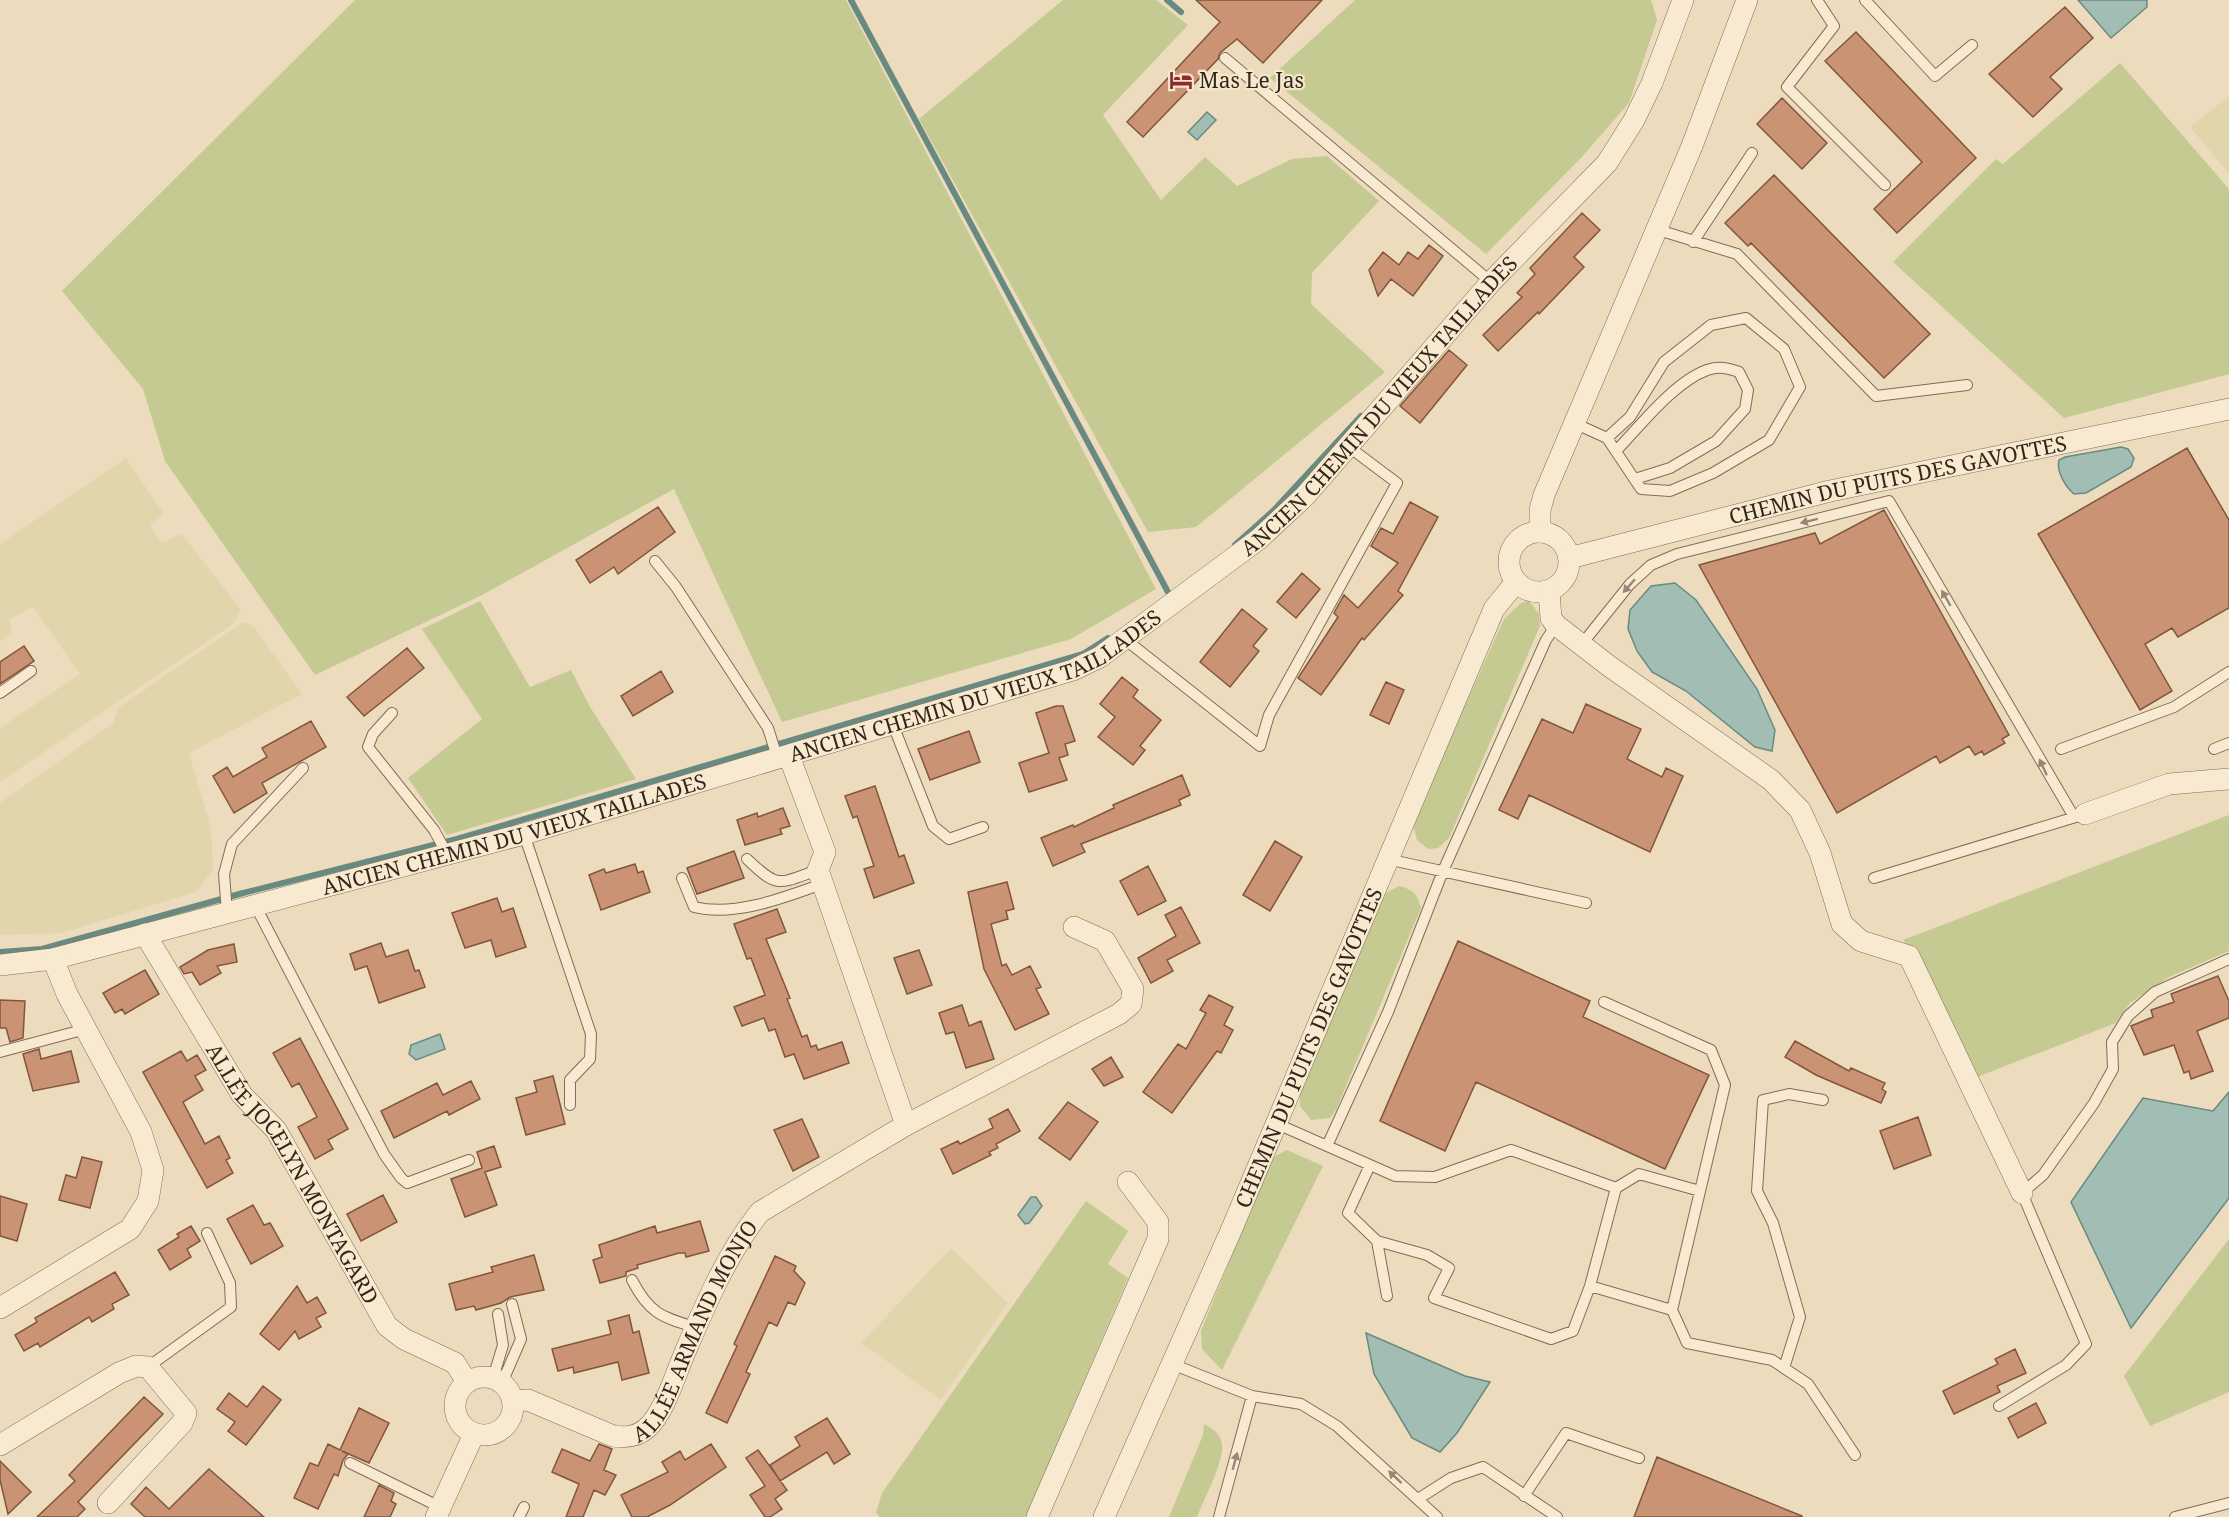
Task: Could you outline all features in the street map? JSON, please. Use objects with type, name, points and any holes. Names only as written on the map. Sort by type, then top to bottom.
[{"type":"street","name":"ANCIEN CHEMIN DU VIEUX TAILLADES","points":[[0,965],[53,959],[524,834],[1073,670],[1100,657],[1126,640],[1259,539],[1305,496],[1491,282],[1607,163],[1634,120],[1652,83],[1683,0]]},
{"type":"street","points":[[1540,532],[1544,495],[1725,61],[1747,0]]},
{"type":"street","name":"CHEMIN DU PUITS DES GAVOTTES","points":[[1569,558],[1830,491],[2229,409]]},
{"type":"street","points":[[1540,532],[1556,538],[1566,550],[1569,558],[1565,578],[1549,591],[1531,591],[1516,582],[1509,566],[1512,549],[1524,537],[1540,532]]},
{"type":"street","name":"CHEMIN DU PUITS DES GAVOTTES","points":[[1104,1517],[1329,1000],[1494,609],[1516,582]]},
{"type":"street","points":[[1549,591],[1551,618],[1556,625],[1771,780],[1800,810],[1820,853],[1842,924],[1861,941],[1909,956],[2022,1193]]},
{"type":"street","points":[[784,758],[825,852],[820,877],[906,1125]]},
{"type":"street","points":[[2079,816],[2169,784],[2229,780]]},
{"type":"street","name":"ALLÉE ARMAND MONJO","points":[[513,1401],[528,1400],[613,1436],[628,1438],[647,1428],[659,1412],[695,1327],[744,1231],[760,1212],[906,1125],[1119,1014],[1131,1004],[1133,989],[1105,941],[1074,927]]},
{"type":"street","name":"ALLÉE JOCELYN MONTAGARD","points":[[146,934],[242,1095],[276,1130],[387,1326],[404,1339],[456,1363],[467,1382]]},
{"type":"street","points":[[0,1308],[129,1229],[148,1201],[153,1170],[141,1132],[86,1029],[53,959]]},
{"type":"street","points":[[1037,1517],[1158,1239],[1158,1222],[1128,1182]]},
{"type":"street","points":[[0,1445],[119,1373],[136,1366],[148,1367],[186,1413],[182,1423],[108,1503]]},
{"type":"street","points":[[476,1378],[497,1381],[513,1401],[513,1411],[503,1428],[484,1436],[474,1434],[458,1420],[455,1410],[456,1400],[467,1382],[476,1378]]},
{"type":"street","points":[[438,1512],[474,1434]]},
{"type":"lane","points":[[1817,0],[1834,26],[1787,87],[1886,185]]},
{"type":"lane","points":[[1865,0],[1935,76],[1972,45]]},
{"type":"lane","points":[[1225,58],[1491,282]]},
{"type":"lane","points":[[1693,242],[1752,153]]},
{"type":"lane","points":[[1655,229],[1737,254],[1876,396],[1967,385]]},
{"type":"lane","points":[[1574,423],[1607,438],[1641,489],[1670,491],[1713,473],[1769,440],[1800,387],[1784,349],[1746,318],[1711,325],[1664,362],[1630,417],[1607,438]]},
{"type":"lane","points":[[1616,451],[1681,385],[1708,369],[1726,367],[1739,372],[1748,390],[1745,409],[1716,441],[1670,468],[1635,479]]},
{"type":"lane","points":[[1126,640],[1260,746],[1269,715],[1397,483],[1349,447]]},
{"type":"lane","points":[[1582,644],[1630,584],[1651,565],[1677,554],[1888,501],[2079,816],[1874,878]]},
{"type":"lane","points":[[655,561],[676,587],[768,728],[784,758]]},
{"type":"lane","points":[[1327,1146],[1388,1012],[1443,871],[1546,639],[1556,625]]},
{"type":"lane","points":[[0,693],[31,671]]},
{"type":"lane","points":[[2061,749],[2174,707],[2229,672]]},
{"type":"lane","points":[[392,713],[373,734],[368,747],[434,830],[447,854]]},
{"type":"lane","points":[[893,725],[933,826],[949,839],[983,827]]},
{"type":"lane","points":[[2214,749],[2229,743]]},
{"type":"lane","points":[[226,913],[224,874],[232,844],[303,768]]},
{"type":"lane","points":[[524,834],[591,1034],[590,1059],[570,1080],[570,1105]]},
{"type":"lane","points":[[747,859],[769,880],[787,881],[820,877]]},
{"type":"lane","points":[[1387,859],[1586,903]]},
{"type":"lane","points":[[682,878],[694,907],[711,911],[747,906],[820,877]]},
{"type":"lane","points":[[255,905],[379,1144],[401,1178],[408,1183],[470,1160]]},
{"type":"lane","points":[[1999,1406],[2066,1365],[2086,1344],[2022,1193],[2043,1175],[2094,1104],[2113,1069],[2112,1042],[2128,1016],[2155,992],[2229,959]]},
{"type":"lane","points":[[1604,1002],[1711,1050],[1725,1086],[1672,1310],[1687,1343],[1773,1360],[1808,1384],[1855,1455]]},
{"type":"lane","points":[[0,1052],[86,1029]]},
{"type":"lane","points":[[1784,1368],[1800,1317],[1773,1223],[1756,1191],[1763,1100],[1789,1095],[1823,1100]]},
{"type":"lane","points":[[1274,1123],[1395,1176],[1435,1177],[1511,1150],[1616,1188]]},
{"type":"lane","points":[[1370,1164],[1348,1213],[1377,1241],[1427,1255],[1449,1269],[1434,1298],[1551,1339],[1573,1331],[1590,1286],[1616,1188],[1640,1174],[1700,1191]]},
{"type":"lane","points":[[148,1367],[231,1307],[230,1283],[207,1233]]},
{"type":"lane","points":[[1377,1241],[1387,1296]]},
{"type":"lane","points":[[632,1280],[644,1304],[672,1320],[695,1327]]},
{"type":"lane","points":[[1590,1286],[1672,1310]]},
{"type":"lane","points":[[497,1381],[521,1340],[512,1304]]},
{"type":"lane","points":[[497,1381],[503,1345],[498,1314]]},
{"type":"lane","points":[[1172,1364],[1252,1396],[1301,1404],[1337,1426],[1437,1517]]},
{"type":"lane","points":[[1219,1517],[1252,1396]]},
{"type":"lane","points":[[1524,1496],[1566,1433],[1639,1458]]},
{"type":"lane","points":[[350,1463],[438,1512]]},
{"type":"lane","points":[[1418,1499],[1451,1478],[1483,1467],[1557,1517]]},
{"type":"lane","points":[[2175,1517],[2229,1503]]},
{"type":"shaded area","points":[[2229,96],[2229,174],[2190,127]]},
{"type":"shaded area","points":[[126,458],[164,514],[150,525],[162,543],[182,534],[241,610],[233,624],[0,782],[0,728],[80,674],[33,607],[9,620],[12,633],[0,642],[0,544]]},
{"type":"shaded area","points":[[243,622],[253,626],[302,694],[189,753],[211,829],[213,869],[196,892],[61,933],[0,935],[0,803],[113,723],[118,708]]},
{"type":"shaded area","points":[[951,1248],[1008,1303],[941,1400],[861,1343]]},
{"type":"green space","points":[[355,0],[846,0],[1156,589],[1071,639],[782,722],[674,489],[482,595],[315,675],[165,461],[143,389],[62,291]]},
{"type":"green space","points":[[1063,0],[1156,0],[1188,25],[1103,115],[1161,200],[1205,157],[1237,186],[1292,159],[1327,156],[1379,201],[1312,273],[1311,304],[1385,372],[1196,527],[1148,532],[919,119]]},
{"type":"green space","points":[[1355,0],[1651,0],[1657,20],[1629,103],[1581,158],[1486,254],[1270,78]]},
{"type":"green space","points":[[2120,63],[2229,189],[2229,374],[2064,418],[1893,262],[1996,159],[2003,164]]},
{"type":"green space","points":[[480,601],[530,687],[571,670],[590,707],[636,779],[447,835],[408,778],[482,719],[422,629]]},
{"type":"green space","points":[[1529,601],[1539,614],[1540,626],[1449,838],[1438,848],[1428,849],[1417,840],[1414,828],[1419,808],[1504,619],[1521,603]]},
{"type":"green space","points":[[2229,815],[2229,951],[2169,977],[2130,1003],[2116,1023],[1977,1077],[1913,952],[1903,940]]},
{"type":"green space","points":[[1399,886],[1414,893],[1421,908],[1336,1110],[1330,1118],[1311,1120],[1300,1106],[1300,1091],[1382,901],[1386,893]]},
{"type":"green space","points":[[1287,1150],[1323,1166],[1222,1370],[1202,1349],[1201,1331],[1267,1170],[1275,1156]]},
{"type":"green space","points":[[1086,1201],[1128,1231],[1108,1264],[1128,1278],[1026,1517],[880,1517],[876,1513],[882,1493]]},
{"type":"green space","points":[[2229,1239],[2229,1392],[2150,1426],[2124,1376]]},
{"type":"green space","points":[[1204,1424],[1216,1432],[1221,1440],[1222,1452],[1217,1471],[1197,1517],[1169,1517],[1203,1435]]},
{"type":"water","points":[[2078,0],[2147,0],[2147,7],[2111,38]]},
{"type":"water","points":[[1207,112],[1216,120],[1197,140],[1188,132]]},
{"type":"water","points":[[2121,447],[2128,449],[2134,458],[2131,467],[2086,493],[2074,494],[2060,474],[2059,460],[2065,457]]},
{"type":"water","points":[[1675,583],[1696,600],[1757,689],[1775,730],[1772,751],[1755,747],[1686,691],[1652,672],[1637,651],[1628,629],[1630,610],[1651,586]]},
{"type":"water","points":[[440,1034],[445,1049],[416,1060],[409,1054],[411,1045]]},
{"type":"water","points":[[2229,1092],[2229,1198],[2131,1328],[2071,1202],[2143,1098],[2213,1111]]},
{"type":"water","points":[[1031,1197],[1036,1197],[1042,1206],[1029,1223],[1025,1224],[1018,1215]]},
{"type":"water","points":[[1366,1333],[1465,1376],[1490,1382],[1457,1433],[1440,1452],[1412,1438],[1374,1374]]},
{"type":"building","points":[[1196,0],[1322,0],[1263,63],[1237,39],[1220,53],[1218,59],[1143,137],[1127,122],[1220,22]]},
{"type":"building","points":[[2065,7],[2093,38],[2050,77],[2062,89],[2033,117],[1989,74]]},
{"type":"building","points":[[1856,32],[1976,158],[1897,233],[1874,209],[1922,162],[1825,61]]},
{"type":"building","points":[[1782,98],[1827,143],[1802,169],[1757,124]]},
{"type":"building","points":[[1774,175],[1930,334],[1884,378],[1751,243],[1748,246],[1725,223]]},
{"type":"building","points":[[1582,213],[1600,230],[1574,257],[1584,267],[1539,314],[1538,312],[1498,351],[1483,335],[1522,297],[1517,293],[1535,274],[1530,268]]},
{"type":"building","points":[[1429,245],[1443,256],[1413,296],[1391,279],[1378,296],[1369,270],[1383,252],[1399,265],[1408,252],[1418,259]]},
{"type":"building","points":[[1449,350],[1467,365],[1420,423],[1400,406]]},
{"type":"building","points":[[2187,448],[2229,520],[2229,608],[2178,637],[2172,628],[2145,644],[2172,691],[2140,710],[2038,534]]},
{"type":"building","points":[[1410,502],[1438,517],[1398,591],[1403,595],[1364,640],[1362,638],[1321,695],[1298,678],[1338,617],[1334,613],[1344,595],[1358,608],[1398,563],[1371,546],[1381,528],[1393,534]]},
{"type":"building","points":[[658,507],[675,532],[618,574],[614,567],[590,583],[576,560]]},
{"type":"building","points":[[1884,510],[2009,735],[2002,739],[2005,743],[1984,755],[1982,751],[1975,755],[1969,746],[1940,763],[1936,756],[1837,813],[1699,565],[1815,533],[1820,544]]},
{"type":"building","points":[[1302,573],[1320,589],[1296,618],[1277,602]]},
{"type":"building","points":[[1242,609],[1267,629],[1253,646],[1259,651],[1230,687],[1200,662]]},
{"type":"building","points":[[24,646],[34,661],[0,684],[0,662]]},
{"type":"building","points":[[407,648],[424,668],[364,716],[347,697]]},
{"type":"building","points":[[661,671],[673,692],[633,716],[621,696]]},
{"type":"building","points":[[1122,677],[1138,690],[1133,697],[1161,720],[1140,746],[1145,750],[1133,765],[1098,737],[1115,717],[1100,704]]},
{"type":"building","points":[[1386,682],[1404,690],[1389,724],[1370,715]]},
{"type":"building","points":[[1586,704],[1641,729],[1627,759],[1662,777],[1666,768],[1683,776],[1650,852],[1529,795],[1518,819],[1499,810],[1542,719],[1573,733]]},
{"type":"building","points":[[1063,706],[1075,741],[1065,744],[1068,755],[1059,758],[1067,780],[1029,792],[1019,763],[1049,753],[1036,713]]},
{"type":"building","points":[[311,721],[326,747],[262,783],[267,793],[234,813],[213,776],[227,767],[233,777],[267,757],[262,748]]},
{"type":"building","points":[[969,731],[980,762],[930,780],[918,749]]},
{"type":"building","points":[[1182,775],[1190,795],[1179,800],[1181,805],[1081,844],[1085,852],[1053,866],[1041,838],[1073,825],[1074,827],[1114,808],[1113,805]]},
{"type":"building","points":[[875,786],[899,857],[904,855],[914,883],[874,898],[864,869],[874,866],[857,816],[853,818],[845,796]]},
{"type":"building","points":[[783,808],[790,826],[780,829],[782,834],[745,845],[737,820],[757,813],[758,817]]},
{"type":"building","points":[[1275,841],[1302,857],[1270,911],[1243,895]]},
{"type":"building","points":[[734,851],[744,878],[697,894],[687,868]]},
{"type":"building","points":[[635,864],[638,873],[643,871],[650,892],[601,910],[589,875],[604,869],[606,873]]},
{"type":"building","points":[[1148,866],[1166,901],[1138,915],[1120,881]]},
{"type":"building","points":[[1007,882],[1014,909],[1006,911],[1008,919],[991,924],[1002,966],[1006,964],[1012,975],[1030,966],[1041,987],[1036,989],[1049,1014],[1015,1030],[984,969],[968,892]]},
{"type":"building","points":[[497,898],[502,912],[513,908],[526,947],[496,957],[491,940],[465,948],[452,913]]},
{"type":"building","points":[[1181,907],[1200,943],[1167,960],[1173,971],[1151,983],[1138,958],[1176,936],[1165,915]]},
{"type":"building","points":[[777,909],[786,932],[766,939],[790,998],[787,999],[802,1037],[807,1035],[811,1047],[816,1045],[818,1050],[842,1042],[849,1063],[804,1079],[794,1054],[785,1057],[775,1029],[769,1031],[764,1018],[742,1026],[734,1007],[765,995],[751,958],[747,959],[734,924]]},
{"type":"building","points":[[1458,941],[1590,1001],[1583,1017],[1709,1075],[1665,1169],[1476,1082],[1445,1151],[1380,1121]]},
{"type":"building","points":[[381,943],[386,957],[408,950],[415,971],[419,970],[425,987],[379,1003],[367,966],[355,970],[350,954]]},
{"type":"building","points":[[234,944],[237,962],[217,966],[221,973],[200,985],[192,972],[184,974],[180,967],[208,950]]},
{"type":"building","points":[[919,950],[932,985],[907,994],[894,958]]},
{"type":"building","points":[[145,970],[159,994],[125,1014],[122,1009],[115,1013],[103,993]]},
{"type":"building","points":[[2218,976],[2229,1001],[2229,1018],[2197,1031],[2213,1071],[2191,1079],[2189,1071],[2184,1073],[2174,1045],[2144,1055],[2131,1026],[2153,1017],[2151,1010],[2174,1002],[2171,994]]},
{"type":"building","points":[[1209,995],[1233,1007],[1224,1025],[1233,1030],[1221,1053],[1217,1051],[1172,1113],[1143,1092],[1178,1044],[1186,1049],[1206,1013],[1200,1010]]},
{"type":"building","points":[[0,1000],[25,1001],[23,1038],[10,1042],[6,1028],[0,1028]]},
{"type":"building","points":[[962,1005],[969,1026],[981,1021],[994,1059],[966,1068],[954,1032],[946,1034],[939,1013]]},
{"type":"building","points":[[300,1038],[348,1129],[328,1140],[333,1149],[315,1159],[298,1127],[317,1117],[299,1083],[292,1087],[273,1053]]},
{"type":"building","points":[[1795,1041],[1849,1071],[1851,1068],[1885,1083],[1882,1089],[1886,1092],[1881,1103],[1816,1075],[1785,1057]]},
{"type":"building","points":[[39,1049],[41,1059],[71,1051],[79,1082],[33,1091],[23,1054]]},
{"type":"building","points":[[181,1051],[187,1061],[197,1055],[206,1070],[195,1076],[203,1090],[183,1102],[205,1144],[219,1136],[230,1158],[226,1160],[233,1173],[207,1188],[143,1072]]},
{"type":"building","points":[[1111,1057],[1123,1077],[1104,1086],[1092,1069]]},
{"type":"building","points":[[553,1076],[565,1124],[526,1135],[516,1098],[537,1092],[534,1081]]},
{"type":"building","points":[[471,1081],[480,1099],[449,1115],[447,1111],[394,1138],[381,1111],[437,1083],[443,1095]]},
{"type":"building","points":[[1068,1102],[1098,1122],[1070,1160],[1039,1138]]},
{"type":"building","points":[[1008,1109],[1020,1131],[996,1144],[998,1148],[989,1152],[991,1155],[953,1174],[941,1149],[958,1141],[960,1144],[993,1128],[989,1119]]},
{"type":"building","points":[[1918,1117],[1931,1155],[1894,1169],[1880,1131]]},
{"type":"building","points":[[802,1119],[819,1157],[793,1171],[774,1130]]},
{"type":"building","points":[[494,1146],[501,1167],[485,1172],[497,1205],[465,1217],[451,1179],[482,1168],[477,1152]]},
{"type":"building","points":[[82,1157],[102,1162],[90,1208],[59,1200],[66,1175],[76,1178]]},
{"type":"building","points":[[383,1195],[397,1222],[361,1241],[347,1214]]},
{"type":"building","points":[[0,1196],[27,1204],[17,1241],[0,1236]]},
{"type":"building","points":[[253,1205],[264,1225],[270,1223],[283,1246],[251,1264],[227,1219]]},
{"type":"building","points":[[700,1221],[709,1251],[686,1257],[685,1253],[679,1253],[637,1265],[638,1268],[626,1272],[626,1276],[600,1283],[593,1260],[602,1257],[599,1245],[655,1226],[657,1233]]},
{"type":"building","points":[[191,1226],[200,1241],[187,1249],[191,1257],[170,1270],[158,1250],[179,1237],[177,1234]]},
{"type":"building","points":[[534,1255],[544,1290],[510,1297],[501,1303],[476,1310],[474,1306],[456,1310],[449,1284],[493,1272],[491,1267]]},
{"type":"building","points":[[775,1256],[796,1266],[794,1271],[805,1283],[795,1305],[788,1302],[777,1326],[769,1322],[746,1372],[750,1374],[727,1423],[706,1413],[737,1346],[734,1344]]},
{"type":"building","points":[[115,1272],[129,1295],[112,1304],[114,1309],[92,1322],[89,1317],[40,1347],[38,1343],[24,1351],[15,1335],[37,1322],[35,1318]]},
{"type":"building","points":[[297,1286],[307,1303],[317,1297],[326,1313],[316,1318],[321,1327],[299,1339],[295,1331],[279,1350],[260,1334]]},
{"type":"building","points":[[629,1315],[633,1333],[639,1331],[649,1373],[622,1380],[618,1362],[574,1373],[573,1367],[558,1371],[552,1349],[611,1334],[608,1321]]},
{"type":"building","points":[[2015,1349],[2026,1373],[1997,1386],[2000,1392],[1954,1414],[1943,1391],[1998,1364],[1995,1359]]},
{"type":"building","points":[[263,1386],[281,1400],[246,1445],[228,1431],[235,1422],[217,1409],[229,1393],[247,1407]]},
{"type":"building","points":[[144,1397],[163,1414],[78,1502],[85,1509],[77,1517],[37,1517],[75,1481],[69,1475]]},
{"type":"building","points":[[2036,1403],[2046,1423],[2018,1438],[2008,1418]]},
{"type":"building","points":[[359,1408],[389,1423],[369,1463],[342,1451],[348,1454],[343,1460],[338,1476],[334,1474],[318,1509],[294,1498],[310,1463],[318,1466],[328,1444],[340,1450]]},
{"type":"building","points":[[827,1418],[850,1454],[834,1464],[827,1452],[780,1481],[770,1465],[800,1446],[795,1437]]},
{"type":"building","points":[[599,1444],[612,1449],[604,1470],[616,1475],[605,1495],[594,1490],[583,1517],[566,1517],[579,1484],[552,1472],[562,1449],[590,1461]]},
{"type":"building","points":[[711,1444],[726,1467],[670,1505],[647,1517],[632,1517],[621,1495],[668,1472],[662,1462],[680,1451],[685,1460]]},
{"type":"building","points":[[758,1450],[787,1490],[775,1499],[782,1509],[770,1517],[765,1517],[750,1495],[765,1486],[746,1458]]},
{"type":"building","points":[[1657,1457],[1802,1516],[1802,1517],[1634,1517]]},
{"type":"building","points":[[0,1461],[31,1492],[8,1514],[0,1480]]},
{"type":"building","points":[[209,1469],[264,1517],[145,1517],[131,1504],[146,1487],[169,1509]]},
{"type":"building","points":[[379,1485],[394,1493],[391,1501],[396,1504],[390,1517],[364,1517]]},
{"type":"waterway","points":[[851,0],[1169,594]]},
{"type":"waterway","points":[[1167,0],[1181,12]]},
{"type":"waterway","points":[[1235,545],[1273,511],[1361,416]]},
{"type":"waterway","points":[[0,952],[42,949],[243,893],[457,839],[1083,654],[1108,638]]},
{"type":"place","name":"Mas Le Jas","points":[[1181,80]]}]
